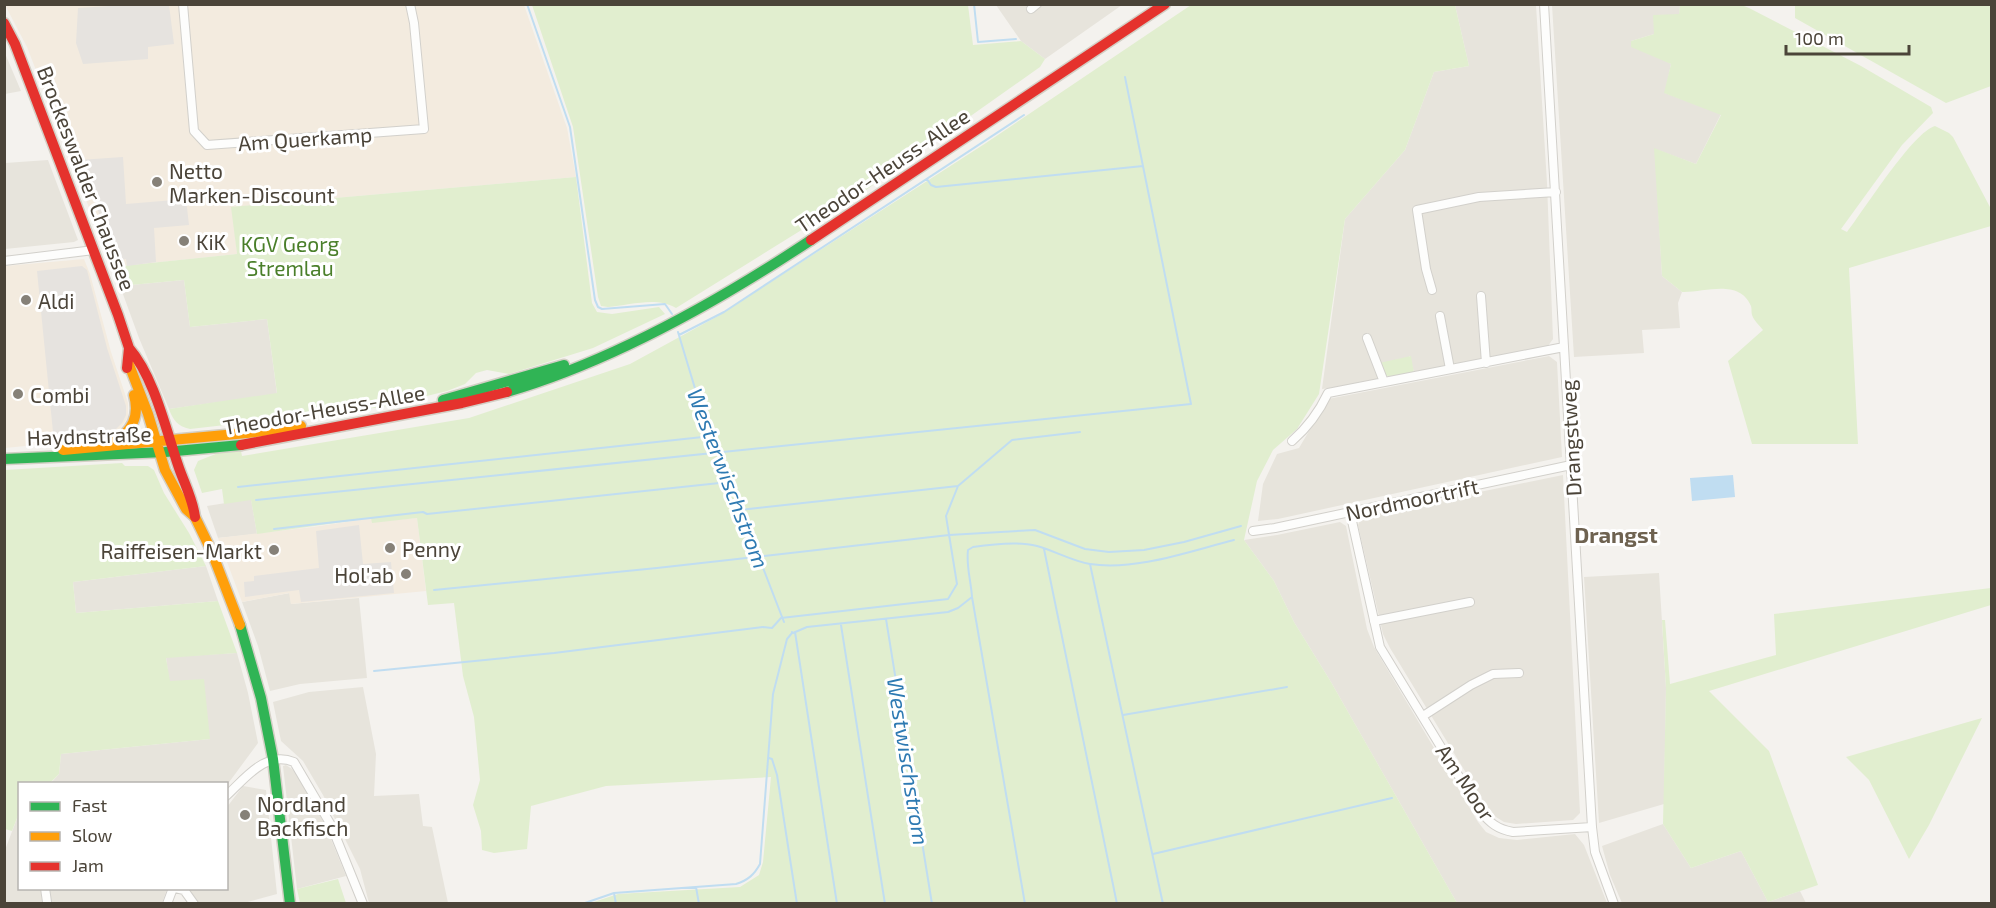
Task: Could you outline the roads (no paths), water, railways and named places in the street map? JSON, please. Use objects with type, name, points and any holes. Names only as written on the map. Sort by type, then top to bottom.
[{"type":"street","name":"Am Querkamp","points":[[183,4],[194,131],[207,145],[424,129],[414,23],[410,4]]},
{"type":"street","name":"Theodor-Heuss-Allee","points":[[166,452],[248,444],[391,418],[488,393],[611,352],[668,325],[775,264],[1165,4]]},
{"type":"street","name":"Drangstweg","points":[[1544,4],[1592,827],[1595,852],[1614,903]]},
{"type":"street","name":"Brockeswalder Chaussee","points":[[4,23],[15,44],[129,348],[136,356],[158,403],[174,490],[186,509],[194,512],[218,566],[242,630],[261,698],[273,759],[290,903]]},
{"type":"street","points":[[1432,290],[1426,269],[1417,210],[1479,197],[1556,192]]},
{"type":"street","points":[[4,261],[94,250]]},
{"type":"street","points":[[1481,296],[1486,363]]},
{"type":"street","points":[[1440,316],[1450,369]]},
{"type":"street","points":[[1367,338],[1384,382]]},
{"type":"street","points":[[1292,441],[1301,433],[1328,393],[1564,346]]},
{"type":"street","name":"Brockeswalder Chaussee","points":[[129,348],[128,362],[163,440]]},
{"type":"street","points":[[110,445],[127,434],[137,418],[137,403],[127,373],[128,362]]},
{"type":"street","name":"Theodor-Heuss-Allee","points":[[163,440],[248,433],[381,415],[488,393]]},
{"type":"street","name":"Haydnstraße","points":[[10,458],[54,450],[163,440]]},
{"type":"street","points":[[189,450],[184,469],[195,500],[194,512]]},
{"type":"street","name":"Haydnstraße","points":[[10,458],[166,452]]},
{"type":"street","name":"Nordmoortrift","points":[[1253,531],[1571,465]]},
{"type":"street","name":"Am Moor","points":[[1350,512],[1380,647],[1480,811],[1491,824],[1502,830],[1513,832],[1592,827]]},
{"type":"street","points":[[1374,621],[1470,602]]},
{"type":"street","points":[[1424,716],[1471,685],[1493,674],[1519,673]]},
{"type":"street","points":[[228,794],[251,770],[273,759],[294,762],[331,825],[363,903]]},
{"type":"street","points":[[45,890],[47,902]]},
{"type":"street","points":[[183,890],[194,903]]},
{"type":"water","points":[[1733,475],[1735,497],[1692,501],[1690,478]]},
{"type":"waterway","name":"Westerwischstrom","points":[[527,4],[570,127],[595,300],[598,307],[602,309],[665,304],[672,314]]},
{"type":"waterway","points":[[974,4],[978,42],[1016,39]]},
{"type":"waterway","points":[[256,500],[1191,404],[1125,77]]},
{"type":"waterway","points":[[679,335],[724,312],[1024,115]]},
{"type":"waterway","points":[[927,179],[931,185],[936,187],[1143,166]]},
{"type":"waterway","name":"Westerwischstrom","points":[[678,332],[700,405],[784,622]]},
{"type":"waterway","points":[[374,671],[554,653],[763,627],[772,628],[781,618],[948,599],[957,584],[946,516],[958,486],[1012,440],[1080,432]]},
{"type":"waterway","points":[[238,487],[712,436]]},
{"type":"waterway","points":[[274,529],[729,482]]},
{"type":"waterway","points":[[740,510],[958,486]]},
{"type":"waterway","points":[[434,590],[657,568],[949,535],[1035,530],[1085,549],[1109,552],[1144,550],[1184,542],[1241,526]]},
{"type":"waterway","points":[[792,632],[807,627],[948,612],[958,608],[972,597],[968,550],[973,547],[1030,544],[1083,563],[1126,565],[1163,559],[1234,540]]},
{"type":"waterway","points":[[1044,549],[1117,904]]},
{"type":"waterway","points":[[1090,564],[1163,904]]},
{"type":"waterway","points":[[972,597],[1025,904]]},
{"type":"waterway","name":"Westwischstrom","points":[[886,619],[932,904]]},
{"type":"waterway","points":[[841,625],[885,904]]},
{"type":"waterway","points":[[795,632],[837,904]]},
{"type":"waterway","points":[[582,904],[614,893],[736,884],[747,879],[755,871],[760,864],[773,694],[787,639],[792,633]]},
{"type":"waterway","points":[[1123,715],[1287,687]]},
{"type":"waterway","points":[[769,758],[772,759],[777,775],[797,904]]},
{"type":"waterway","points":[[1153,854],[1392,798]]},
{"type":"waterway","points":[[696,887],[699,904]]},
{"type":"waterway","points":[[614,893],[616,904]]},
{"type":"place","name":"Netto Marken-Discount","points":[[157,182]]},
{"type":"place","name":"KiK","points":[[184,241]]},
{"type":"place","name":"Aldi","points":[[26,300]]},
{"type":"place","name":"Combi","points":[[18,394]]},
{"type":"place","name":"Penny","points":[[390,548]]},
{"type":"place","name":"Raiffeisen-Markt","points":[[274,550]]},
{"type":"place","name":"Hol'ab","points":[[406,574]]},
{"type":"place","name":"Nordland Backfisch","points":[[245,815]]},
{"type":"district","name":"Drangst","points":[[1616,534]]},
{"type":"park label","name":"KGV Georg Stremlau","points":[[290,255]]}]
